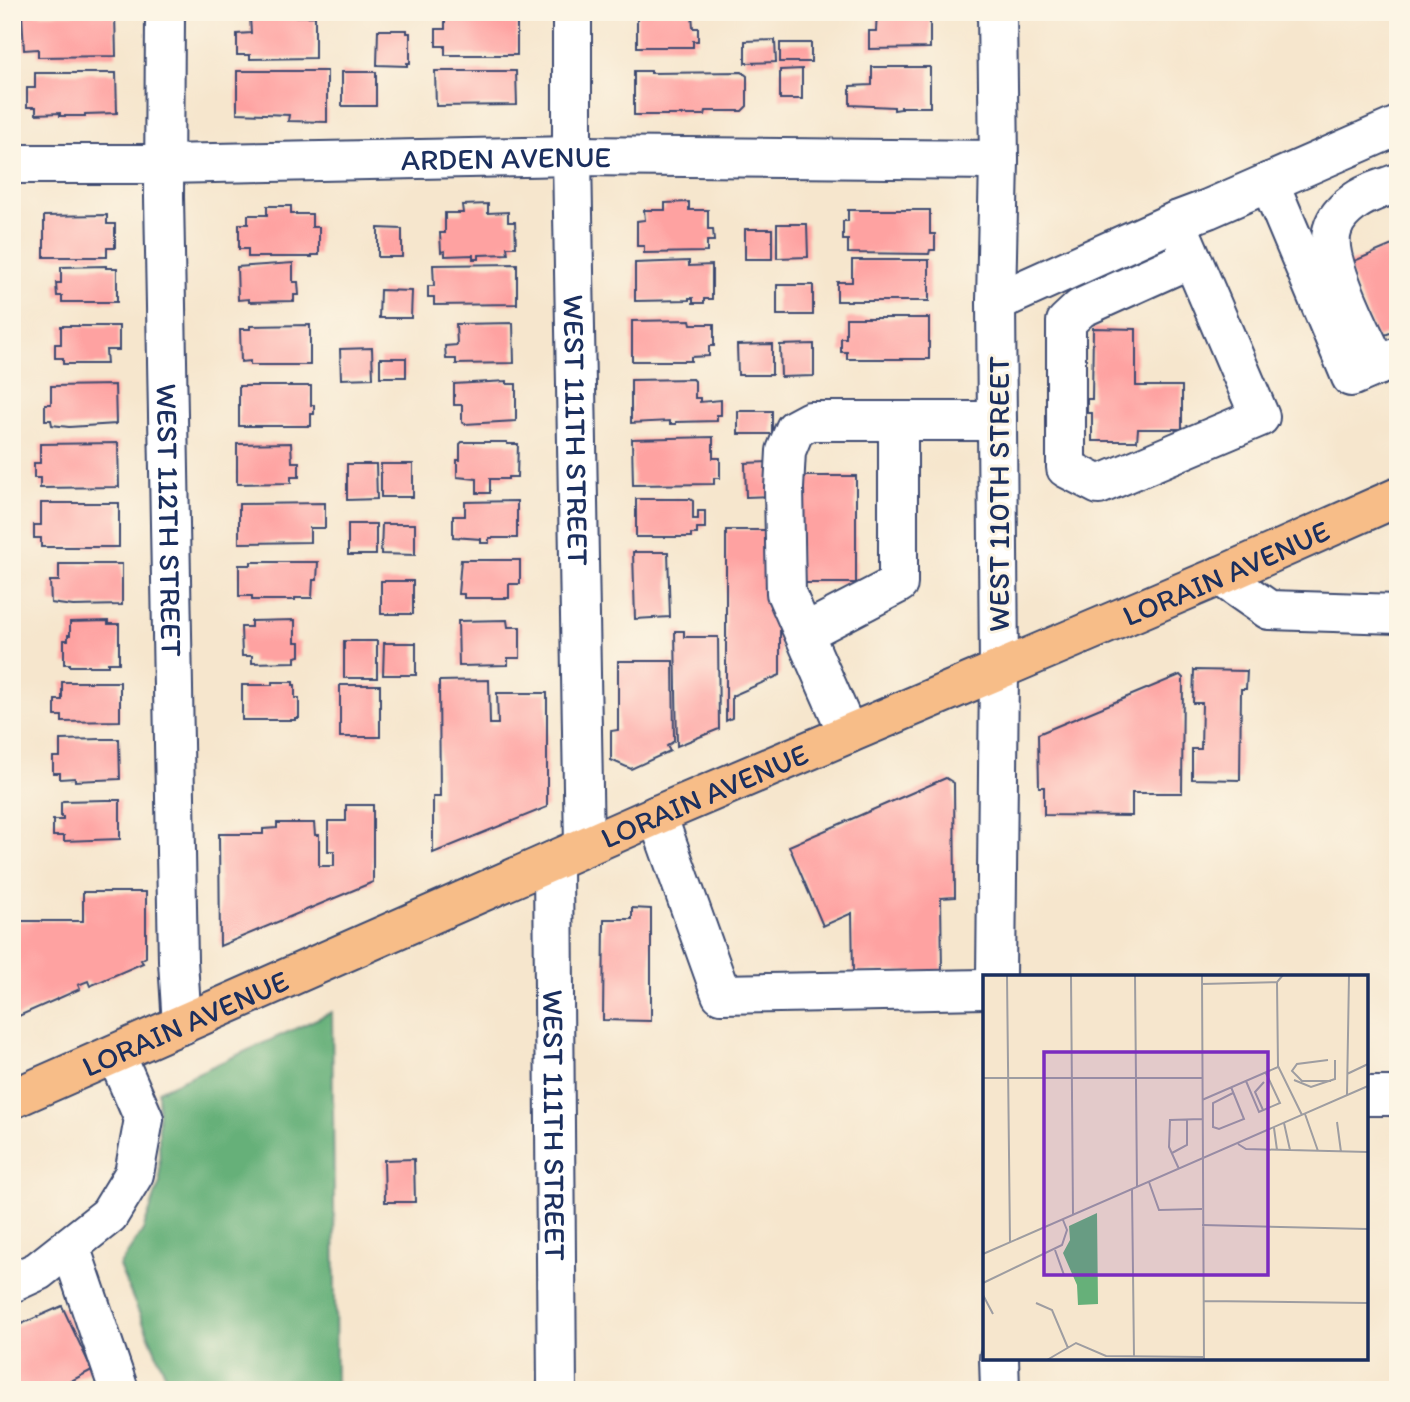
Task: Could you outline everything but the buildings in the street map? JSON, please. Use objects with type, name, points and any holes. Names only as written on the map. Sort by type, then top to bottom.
[{"type":"main road","name":"LORAIN AVENUE","points":[[12,1099],[657,815],[999,671],[1398,497]]},
{"type":"street","name":"WEST 112TH STREET","points":[[165,12],[164,164],[178,961],[182,1025]]},
{"type":"street","name":"WEST 111TH STREET","points":[[557,1390],[569,854],[572,12]]},
{"type":"street","name":"WEST 110TH STREET","points":[[996,975],[999,671],[996,302],[998,12]]},
{"type":"street","points":[[996,302],[1176,221],[1397,128]]},
{"type":"street","name":"ARDEN AVENUE","points":[[12,164],[164,164],[572,156],[999,160]]},
{"type":"street","points":[[1269,182],[1351,377],[1388,361],[1334,266],[1330,248],[1332,228],[1342,212],[1355,200],[1392,185]]},
{"type":"street","points":[[1296,244],[1333,197],[1351,184],[1392,185]]},
{"type":"street","points":[[1176,221],[1192,258],[1260,417],[1099,485],[1066,468],[1066,322],[1081,308],[1192,258]]},
{"type":"street","points":[[848,734],[786,593],[784,488],[786,452],[795,429],[810,421],[997,421]]},
{"type":"street","points":[[804,632],[898,584],[898,421]]},
{"type":"street","points":[[1220,576],[1269,610],[1398,614]]},
{"type":"street","points":[[657,815],[721,994],[983,989]]},
{"type":"street","points":[[12,1283],[38,1271],[109,1215],[134,1174],[144,1119],[116,1055]]},
{"type":"street","points":[[1368,1096],[1398,1096]]},
{"type":"street","points":[[71,1246],[119,1390]]},
{"type":"street","points":[[999,1360],[1000,1390]]},
{"type":"green space","points":[[332,1012],[336,1390],[172,1390],[119,1266],[143,1230],[160,1182],[158,1091]]}]
